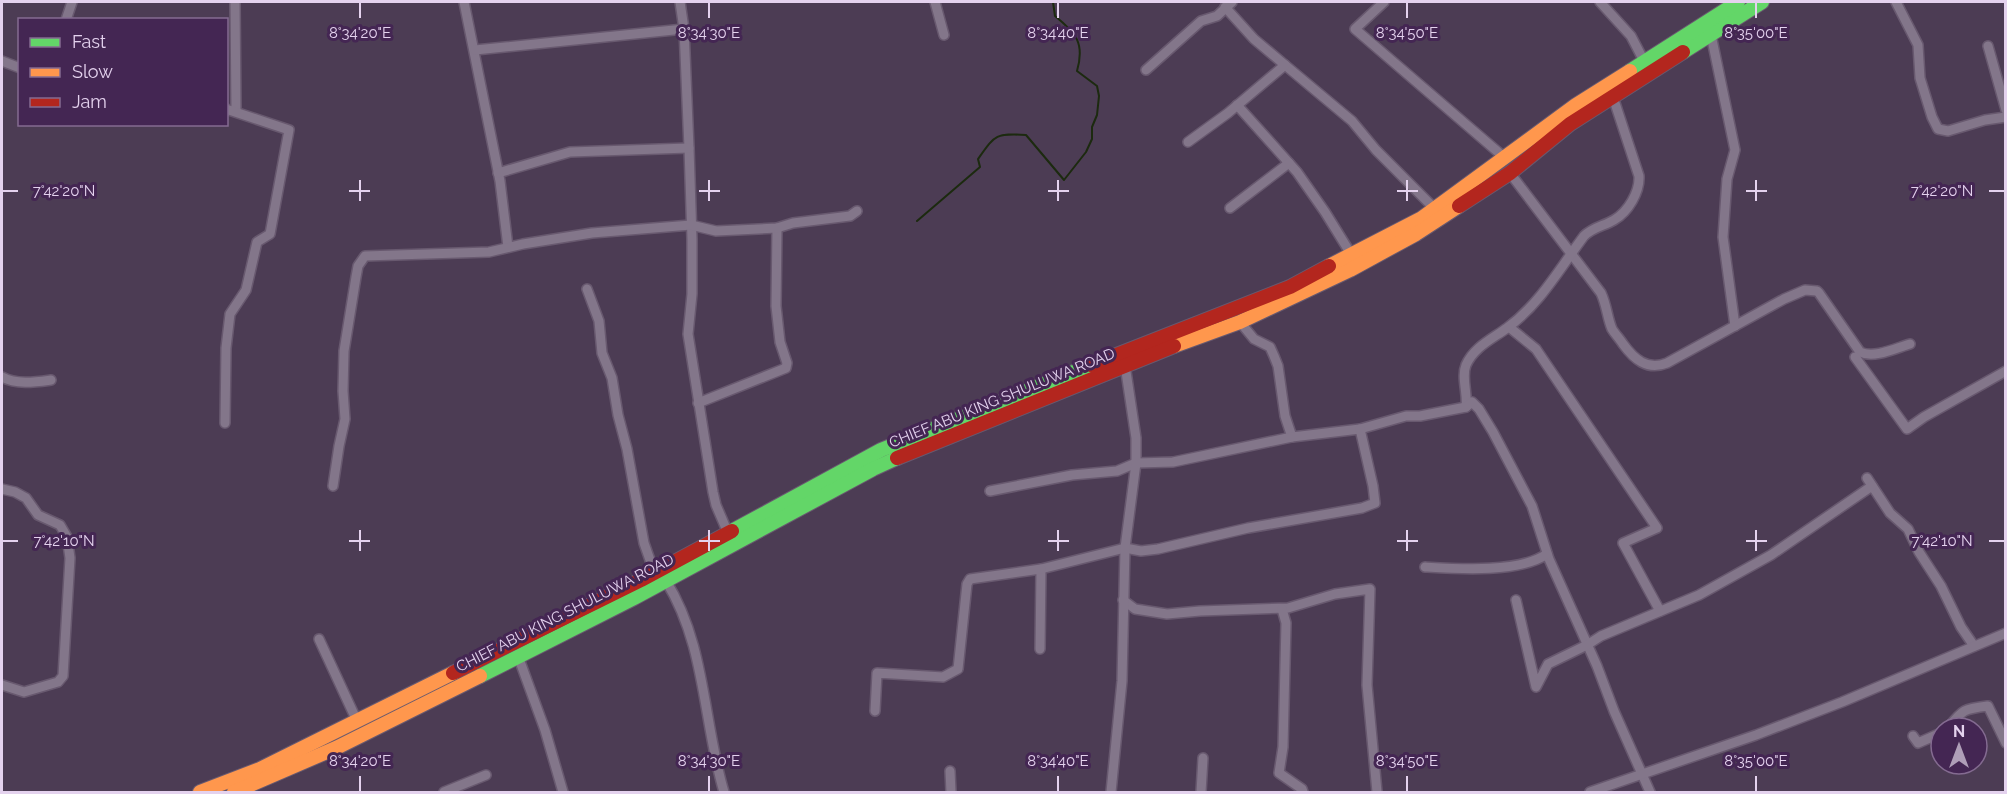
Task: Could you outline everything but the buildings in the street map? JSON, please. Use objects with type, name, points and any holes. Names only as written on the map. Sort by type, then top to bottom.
[{"type":"street","points":[[67,18],[72,2]]},
{"type":"street","points":[[225,423],[226,348],[230,314],[246,290],[256,242],[270,234],[289,130],[231,110],[235,2]]},
{"type":"street","points":[[464,2],[498,173],[508,247]]},
{"type":"street","points":[[680,2],[684,29],[691,225],[692,294],[687,328],[716,506],[728,533]]},
{"type":"street","points":[[935,2],[944,35]]},
{"type":"street","points":[[1384,2],[1355,29],[1505,158]]},
{"type":"street","points":[[1600,2],[1631,36],[1644,61]]},
{"type":"street","points":[[200,792],[260,769],[357,721],[660,580],[728,533],[881,450],[1165,343],[1290,287],[1422,218],[1576,105],[1644,61],[1709,28],[1738,2]]},
{"type":"street","name":"CHIEF ABU KING SHULUWA ROAD","points":[[234,792],[336,748],[518,656],[873,469],[1125,365],[1165,343],[1240,322],[1350,270],[1416,234],[1510,173],[1570,124],[1613,97],[1709,28],[1762,2]]},
{"type":"street","points":[[1896,2],[1918,45],[1920,78],[1938,129],[1948,131],[1985,120],[2006,117]]},
{"type":"street","points":[[1146,70],[1201,21],[1217,16],[1229,4],[1254,39],[1352,122],[1376,150],[1435,208]]},
{"type":"street","points":[[1709,28],[1735,150],[1727,179],[1723,237],[1735,326]]},
{"type":"street","points":[[474,50],[684,29]]},
{"type":"street","points":[[1988,46],[2006,110]]},
{"type":"street","points":[[2,61],[18,67]]},
{"type":"street","points":[[1188,142],[1238,105],[1285,65]]},
{"type":"street","points":[[1613,97],[1636,164],[1639,185],[1634,198],[1613,221],[1591,230],[1570,254],[1538,300],[1509,327],[1483,345],[1467,363],[1465,376],[1469,401],[1479,409],[1493,432],[1532,506],[1547,554],[1650,792]]},
{"type":"street","points":[[1238,105],[1289,163],[1325,212],[1351,254]]},
{"type":"street","points":[[498,173],[570,152],[689,148]]},
{"type":"street","points":[[1230,208],[1289,163]]},
{"type":"street","points":[[1510,173],[1600,292],[1608,310],[1612,330],[1633,358],[1643,364],[1661,365],[1805,290],[1817,291],[1860,352],[1868,355],[1910,344]]},
{"type":"street","points":[[333,486],[345,419],[344,351],[358,266],[370,255],[481,252],[592,233],[691,225],[716,231],[777,228],[793,223],[850,216],[857,211]]},
{"type":"street","points":[[698,403],[786,368],[776,306],[777,228]]},
{"type":"street","points":[[587,289],[599,321],[602,353],[612,378],[644,543],[660,580],[679,601],[694,645],[724,792]]},
{"type":"street","points":[[1240,322],[1254,339],[1270,347],[1278,366],[1285,416],[1293,437]]},
{"type":"street","points":[[1509,327],[1536,348],[1658,528],[1623,543],[1660,611]]},
{"type":"street","points":[[1856,357],[1907,429],[2006,371]]},
{"type":"street","points":[[1111,792],[1122,681],[1125,548],[1136,463],[1136,438],[1125,365]]},
{"type":"street","points":[[2,377],[6,380],[25,382],[51,380]]},
{"type":"street","points":[[990,491],[1072,475],[1117,471],[1136,463],[1173,462],[1293,437],[1360,429],[1406,416],[1420,416],[1469,401]]},
{"type":"street","points":[[875,711],[877,673],[943,677],[958,669],[967,584],[970,579],[1041,569],[1125,548],[1141,551],[1158,549],[1375,503],[1360,429]]},
{"type":"street","points":[[1516,600],[1536,687],[1548,664],[1601,636],[1699,595],[1771,555],[1870,482],[1890,513],[1908,529],[1919,552],[1941,586],[1961,627],[1974,646]]},
{"type":"street","points":[[2,489],[26,498],[38,515],[60,525],[67,537],[70,558],[63,676],[58,682],[24,692],[2,685]]},
{"type":"street","points":[[1425,567],[1487,568],[1530,563],[1547,554]]},
{"type":"street","points":[[1040,649],[1041,569]]},
{"type":"street","points":[[1123,600],[1135,609],[1167,614],[1282,609],[1335,594],[1370,589],[1367,685],[1377,792]]},
{"type":"street","points":[[1282,609],[1286,623],[1284,736],[1279,773],[1303,792]]},
{"type":"street","points":[[1590,792],[1756,735],[1842,702],[2006,633]]},
{"type":"street","points":[[319,639],[357,721]]},
{"type":"street","points":[[518,656],[545,730],[563,792]]},
{"type":"street","points":[[1956,716],[1972,708],[1988,706],[2006,743]]},
{"type":"street","points":[[331,734],[336,748]]},
{"type":"street","points":[[1913,736],[1918,743],[1929,738]]},
{"type":"street","points":[[1201,792],[1203,758]]},
{"type":"street","points":[[950,771],[951,792]]},
{"type":"street","points":[[444,792],[486,775]]},
{"type":"waterway","points":[[917,221],[980,167],[978,159],[992,140],[997,137],[1026,135],[1064,180],[1086,152],[1092,139],[1092,127],[1097,115],[1099,96],[1097,86],[1077,71],[1080,53],[1077,39],[1055,16],[1053,2]]},
{"type":"traffic: fast","points":[[1630,71],[1738,2]]},
{"type":"traffic: fast","points":[[1683,52],[1762,2]]},
{"type":"traffic: fast","points":[[732,531],[881,450],[1091,365]]},
{"type":"traffic: fast","points":[[480,676],[634,598],[897,458]]},
{"type":"traffic: slow","points":[[1329,266],[1422,218],[1576,105],[1630,71]]},
{"type":"traffic: slow","points":[[1174,346],[1240,322],[1350,270],[1416,234],[1459,206]]},
{"type":"traffic: slow","points":[[200,792],[260,769],[453,673]]},
{"type":"traffic: slow","points":[[234,792],[336,748],[480,676]]},
{"type":"traffic: jam","points":[[1459,206],[1510,173],[1570,124],[1683,52]]},
{"type":"traffic: jam","points":[[1091,365],[1290,287],[1329,266]]},
{"type":"traffic: jam","points":[[897,458],[1174,346]]},
{"type":"traffic: jam","points":[[453,673],[641,580],[732,531]]}]
